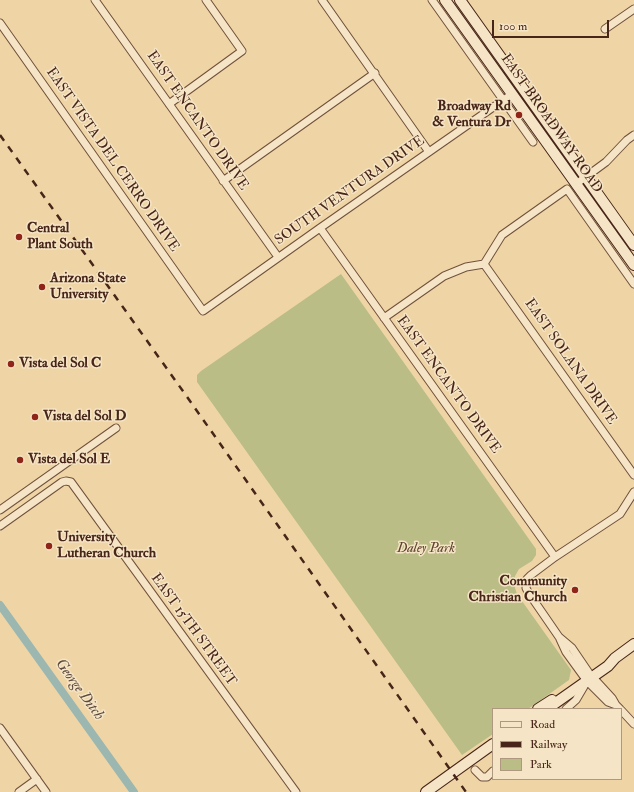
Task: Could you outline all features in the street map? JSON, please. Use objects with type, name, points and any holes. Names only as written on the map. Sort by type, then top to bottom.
[{"type":"main road","name":"EAST BROADWAY ROAD","points":[[445,0],[634,265]]},
{"type":"main road","name":"EAST BROADWAY ROAD","points":[[460,0],[634,245]]},
{"type":"main road","points":[[540,708],[608,666],[615,658],[634,644]]},
{"type":"main road","points":[[548,708],[588,677]]},
{"type":"main road","points":[[426,792],[492,745]]},
{"type":"street","name":"EAST ENCANTO DRIVE","points":[[95,0],[278,258]]},
{"type":"street","points":[[169,104],[242,51],[206,0]]},
{"type":"street","points":[[322,0],[429,152]]},
{"type":"street","points":[[432,0],[533,142]]},
{"type":"street","points":[[605,29],[634,8]]},
{"type":"street","name":"EAST VISTA DEL CERRO DRIVE","points":[[0,23],[203,311]]},
{"type":"street","points":[[223,181],[374,74]]},
{"type":"street","name":"SOUTH VENTURA DRIVE","points":[[203,311],[512,94]]},
{"type":"street","points":[[576,184],[606,162],[627,140],[634,135]]},
{"type":"street","points":[[384,318],[444,276],[466,267],[484,264],[502,235],[567,189],[634,284]]},
{"type":"street","name":"EAST ENCANTO DRIVE","points":[[320,228],[555,557]]},
{"type":"street","name":"EAST SOLANA DRIVE","points":[[484,264],[634,475]]},
{"type":"street","points":[[0,510],[116,428]]},
{"type":"street","name":"EAST 15TH STREET","points":[[0,526],[62,482],[71,482],[296,792]]},
{"type":"street","points":[[619,708],[608,702],[588,677],[572,648],[559,637],[528,592],[526,584],[531,575],[555,557],[620,514],[634,492]]},
{"type":"street","points":[[567,708],[576,700],[588,677]]},
{"type":"street","points":[[622,711],[634,724]]},
{"type":"street","points":[[0,728],[46,792]]},
{"type":"street","points":[[475,770],[482,777],[486,777],[492,772]]},
{"type":"street","points":[[19,792],[37,779]]},
{"type":"green space","name":"Daley Park","points":[[341,274],[536,549],[536,555],[532,561],[519,569],[515,576],[515,588],[517,594],[571,670],[569,680],[529,708],[492,708],[492,735],[462,755],[197,382],[197,375]]},
{"type":"waterway","name":"George Ditch","points":[[0,605],[134,792]]},
{"type":"railway","points":[[0,135],[466,792]]},
{"type":"place","name":"Broadway Rd & Ventura Dr","points":[[519,115]]},
{"type":"place","name":"Central Plant South","points":[[19,237]]},
{"type":"place","name":"Arizona State University","points":[[42,287]]},
{"type":"place","name":"Vista del Sol C","points":[[11,364]]},
{"type":"place","name":"Vista del Sol D","points":[[35,417]]},
{"type":"place","name":"Vista del Sol E","points":[[20,460]]},
{"type":"place","name":"University Lutheran Church","points":[[49,546]]},
{"type":"place","name":"Community Christian Church","points":[[575,590]]}]
